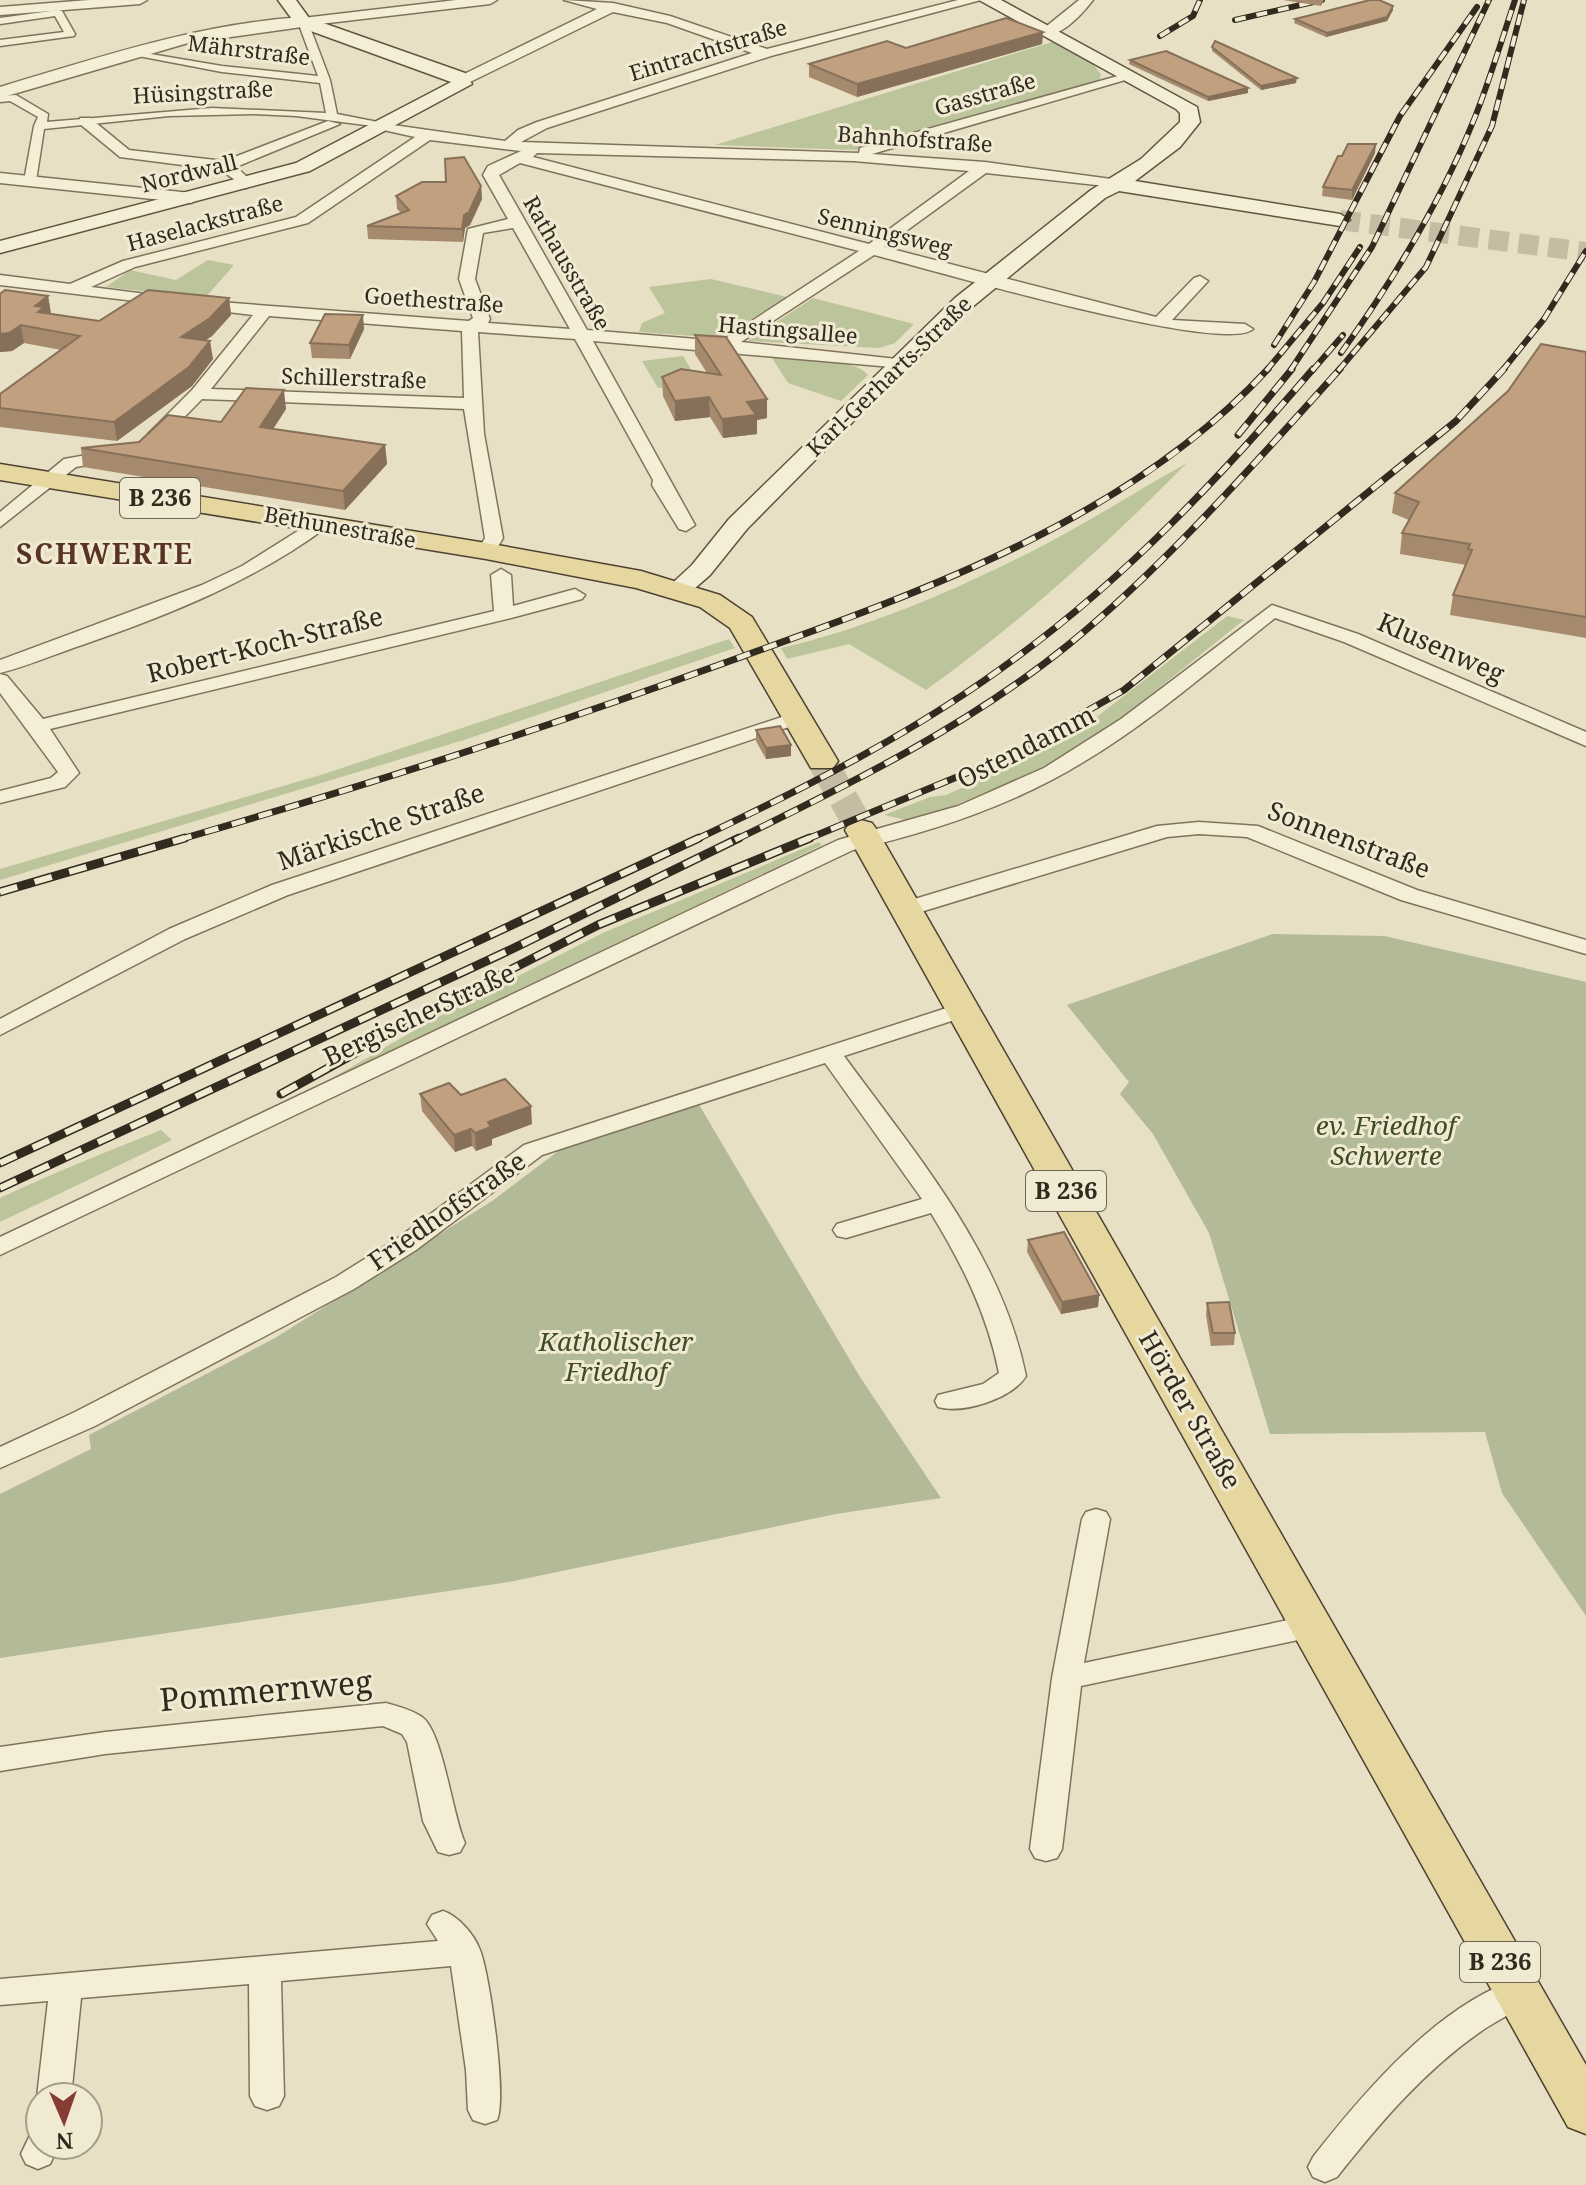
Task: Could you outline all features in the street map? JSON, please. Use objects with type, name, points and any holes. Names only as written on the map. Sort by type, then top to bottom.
[{"type":"main road","points":[[988,0],[1127,75]]},
{"type":"main road","points":[[288,1],[303,22],[378,46],[463,80]]},
{"type":"main road","name":"Karl-Gerharts-Straße","points":[[678,590],[701,570],[738,524],[897,364],[990,282],[1098,194],[1119,185],[1186,129],[1191,117],[1183,105],[1127,75]]},
{"type":"main road","name":"Nordwall","points":[[0,247],[303,167],[460,86],[463,80]]},
{"type":"main road","name":"Bahnhofstraße","points":[[1119,185],[1340,220]]},
{"type":"main road","name":"Bethunestraße","points":[[0,472],[320,523],[494,563],[678,590]]},
{"type":"main road","name":"B 236","points":[[678,590],[710,601],[742,623],[822,761]]},
{"type":"main road","name":"Hörder Straße","points":[[863,835],[965,1009],[1586,2112]]},
{"type":"street","points":[[0,11],[53,4],[140,0]]},
{"type":"street","points":[[246,26],[490,0]]},
{"type":"street","points":[[571,0],[670,20],[766,53]]},
{"type":"street","points":[[463,80],[611,8],[643,0]]},
{"type":"street","name":"Eintrachtstraße","points":[[513,152],[523,133],[542,125],[766,53],[974,0]]},
{"type":"street","points":[[1048,32],[1075,13],[1086,0]]},
{"type":"street","points":[[0,93],[133,54],[246,26],[274,14],[288,1]]},
{"type":"street","points":[[0,21],[58,13],[70,34],[0,43]]},
{"type":"street","points":[[303,22],[325,80]]},
{"type":"street","name":"Mährstraße","points":[[133,54],[222,69],[325,80],[336,119]]},
{"type":"street","name":"Gasstraße","points":[[856,157],[863,152],[1127,75]]},
{"type":"street","points":[[0,99],[12,97],[44,116],[39,126],[30,181]]},
{"type":"street","name":"Hüsingstraße","points":[[39,126],[226,109],[336,119],[426,136]]},
{"type":"street","points":[[85,121],[125,154],[225,166],[336,119]]},
{"type":"street","name":"Senningsweg","points":[[426,136],[513,152],[869,251],[1159,323],[1218,330],[1245,329]]},
{"type":"street","name":"Haselackstraße","points":[[70,290],[129,264],[302,220],[426,136]]},
{"type":"street","name":"Bahnhofstraße","points":[[513,152],[543,148],[856,157],[985,167],[1119,185]]},
{"type":"street","name":"Rathausstraße","points":[[513,152],[493,169],[491,175],[496,188],[686,525]]},
{"type":"street","points":[[225,166],[246,183]]},
{"type":"street","points":[[724,346],[869,251],[985,167]]},
{"type":"street","points":[[0,178],[170,193],[191,198]]},
{"type":"street","points":[[504,614],[494,563],[494,538],[477,469],[470,329],[482,319],[467,279],[476,229],[516,223]]},
{"type":"street","name":"Goethestraße","points":[[0,280],[265,310],[578,334]]},
{"type":"street","points":[[1159,323],[1200,281]]},
{"type":"street","points":[[0,521],[80,458],[139,450],[198,394],[265,310]]},
{"type":"street","name":"Hastingsallee","points":[[578,334],[897,364]]},
{"type":"street","name":"Rathausstraße","points":[[596,361],[608,343],[628,338]]},
{"type":"street","name":"Schillerstraße","points":[[198,394],[472,404]]},
{"type":"street","points":[[0,667],[151,614],[261,561],[320,523]]},
{"type":"street","name":"Robert-Koch-Straße","points":[[38,726],[575,595]]},
{"type":"street","name":"Klusenweg","points":[[1272,611],[1351,638],[1586,740]]},
{"type":"street","name":"Ostendamm","points":[[863,835],[894,836],[979,806],[1075,759],[1110,736],[1272,611]]},
{"type":"street","points":[[0,680],[38,726],[69,773],[66,779],[0,797]]},
{"type":"street","name":"Märkische Straße","points":[[0,1028],[177,934],[280,890],[797,718]]},
{"type":"street","name":"Sonnenstraße","points":[[906,909],[1130,839],[1182,829],[1225,828],[1250,831],[1409,895],[1586,947]]},
{"type":"street","name":"Bergische Straße","points":[[0,1247],[863,835]]},
{"type":"street","name":"Friedhofstraße","points":[[0,1458],[113,1405],[345,1283],[419,1236],[533,1150],[965,1009]]},
{"type":"street","points":[[829,1052],[935,1203],[988,1288],[1010,1349],[1013,1376],[991,1391],[948,1401]]},
{"type":"street","points":[[846,1230],[935,1203]]},
{"type":"street","points":[[1046,1849],[1067,1678],[1096,1519]]},
{"type":"street","points":[[1067,1678],[1312,1626]]},
{"type":"street","name":"Pommernweg","points":[[0,1759],[105,1743],[386,1714],[413,1726],[422,1740],[439,1821],[449,1843]]},
{"type":"street","points":[[443,1924],[465,1952],[483,2070],[485,2110]]},
{"type":"street","points":[[0,1992],[465,1952]]},
{"type":"street","points":[[265,1969],[267,2096]]},
{"type":"street","points":[[56,2081],[66,1986]]},
{"type":"street","points":[[1325,2167],[1360,2120],[1476,2013],[1517,1992]]},
{"type":"green space","points":[[1052,42],[1093,63],[1101,75],[1099,81],[857,150],[715,145]]},
{"type":"green space","points":[[208,260],[234,265],[205,298],[106,287],[130,270],[176,280]]},
{"type":"green space","points":[[711,279],[787,297],[720,338],[639,332],[642,323],[665,313],[649,287]]},
{"type":"green space","points":[[813,298],[914,324],[895,343],[879,348],[748,341]]},
{"type":"green space","points":[[770,355],[838,362],[861,369],[868,375],[841,401],[788,383]]},
{"type":"green space","points":[[683,356],[700,384],[658,388],[642,361]]},
{"type":"green space","points":[[1187,463],[1061,582],[926,690],[849,644],[787,659],[781,648],[884,617],[984,575],[1066,533]]},
{"type":"green space","points":[[1227,616],[1244,620],[1100,735],[1041,769],[915,822],[884,815],[930,797],[946,795],[1050,748],[1085,726]]},
{"type":"green space","points":[[729,639],[735,648],[464,740],[0,880],[0,869],[324,774]]},
{"type":"green space","points":[[819,842],[822,845],[305,1094],[434,1019],[605,932]]},
{"type":"green space","name":"ev. Friedhof Schwerte","points":[[1273,934],[1384,936],[1586,982],[1586,1616],[1502,1493],[1485,1432],[1270,1434],[1209,1233],[1153,1134],[1120,1094],[1129,1082],[1067,1005]]},
{"type":"green space","name":"Katholischer Friedhof","points":[[698,1103],[860,1377],[941,1498],[836,1514],[509,1582],[0,1658],[0,1494],[91,1449],[89,1435],[275,1338],[492,1201],[561,1149]]},
{"type":"green space","points":[[161,1130],[172,1140],[0,1222],[0,1198]]},
{"type":"building","points":[[1370,0],[1393,6],[1387,17],[1327,33],[1295,19]]},
{"type":"building","points":[[1006,18],[1043,32],[857,84],[809,64],[887,41],[906,48]]},
{"type":"building","points":[[1215,41],[1297,78],[1261,86],[1212,47]]},
{"type":"building","points":[[1166,51],[1248,88],[1208,97],[1130,60]]},
{"type":"building","points":[[1348,144],[1376,144],[1352,190],[1323,187],[1338,156],[1342,156]]},
{"type":"building","points":[[464,157],[481,186],[469,212],[464,215],[462,229],[367,226],[409,210],[396,196],[422,182],[446,182],[445,159]]},
{"type":"building","points":[[5,290],[48,296],[35,306],[44,307],[38,312],[99,321],[148,290],[229,298],[210,318],[181,337],[210,341],[189,367],[114,422],[0,408],[0,394],[80,336],[21,325],[9,333],[0,334],[0,294]]},
{"type":"building","points":[[325,314],[363,315],[349,345],[310,343]]},
{"type":"building","points":[[695,335],[726,337],[767,399],[747,402],[756,415],[722,419],[709,397],[675,401],[662,377],[681,369],[721,375]]},
{"type":"building","points":[[1541,344],[1586,352],[1586,617],[1453,595],[1472,550],[1468,549],[1470,544],[1402,533],[1419,502],[1395,493],[1508,391]]},
{"type":"building","points":[[246,388],[284,390],[260,427],[385,445],[343,491],[81,448],[139,442],[168,415],[221,422]]},
{"type":"building","points":[[780,726],[791,745],[766,748],[756,730]]},
{"type":"building","points":[[505,1079],[531,1106],[488,1122],[491,1127],[475,1133],[471,1129],[454,1135],[420,1094],[449,1083],[461,1095]]},
{"type":"building","points":[[1064,1232],[1099,1295],[1062,1302],[1028,1240]]},
{"type":"building","points":[[1229,1302],[1235,1333],[1213,1333],[1207,1303]]},
{"type":"tunnel","points":[[1340,220],[1586,252]]},
{"type":"tunnel","points":[[822,761],[861,830]]},
{"type":"railway","points":[[1160,36],[1193,16],[1200,0]]},
{"type":"railway","points":[[1235,20],[1322,0]]},
{"type":"railway","points":[[1290,371],[1372,247],[1489,0]]},
{"type":"railway","points":[[1341,353],[1380,297],[1432,210],[1462,149],[1515,0]]},
{"type":"railway","points":[[1338,371],[1426,267],[1492,126],[1524,0]]},
{"type":"railway","points":[[1274,345],[1314,282],[1400,116],[1477,7]]},
{"type":"railway","points":[[1266,371],[1323,303],[1360,247]]},
{"type":"railway","points":[[1502,371],[1544,319],[1586,251]]},
{"type":"railway","points":[[1312,371],[1343,335]]},
{"type":"railway","points":[[1238,435],[1292,369]]},
{"type":"railway","points":[[695,840],[901,733],[979,684],[1058,626],[1173,522],[1313,369]]},
{"type":"railway","points":[[739,838],[865,775],[949,728],[1068,645],[1175,547],[1340,369]]},
{"type":"railway","points":[[805,840],[1010,755],[1124,690],[1456,421],[1504,369]]},
{"type":"railway","points":[[178,840],[580,714],[936,583],[1080,513],[1148,472],[1211,424],[1266,371]]},
{"type":"railway","points":[[0,892],[185,838]]},
{"type":"railway","points":[[0,1163],[699,838]]},
{"type":"railway","points":[[0,1188],[512,949],[739,838]]},
{"type":"railway","points":[[735,840],[739,838]]},
{"type":"railway","points":[[281,1094],[461,995],[598,925],[810,838]]},
{"type":"district","name":"SCHWERTE","points":[[105,554]]}]
